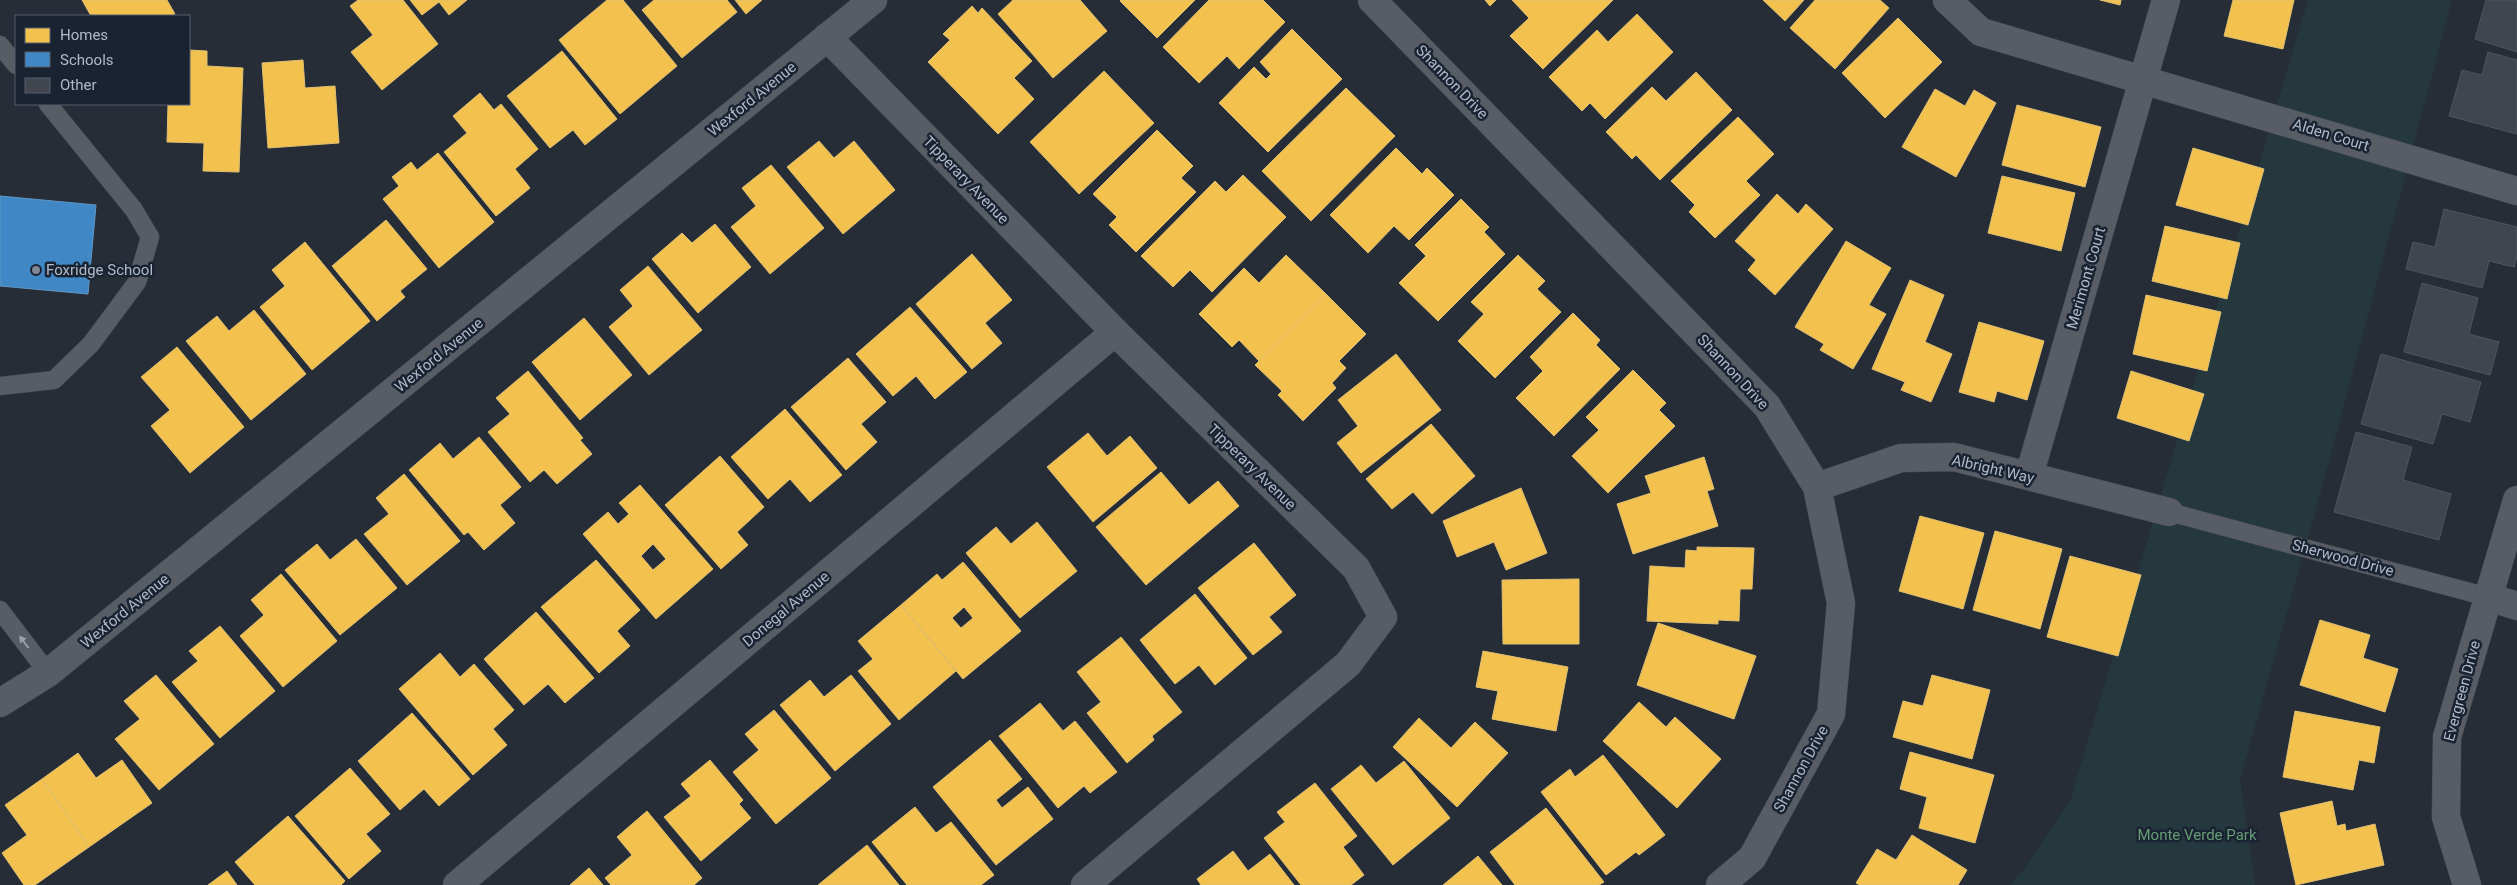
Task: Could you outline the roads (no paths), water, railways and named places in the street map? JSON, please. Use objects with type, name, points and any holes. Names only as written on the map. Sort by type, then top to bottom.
[{"type":"street","name":"Wexford Avenue","points":[[2,699],[48,673],[873,0]]},
{"type":"street","name":"Shannon Drive","points":[[1372,0],[1768,406],[1817,487],[1841,603],[1831,714],[1752,858],[1720,885]]},
{"type":"street","name":"Alden Court","points":[[1947,0],[1981,32],[2517,191]]},
{"type":"street","points":[[2144,80],[2166,0]]},
{"type":"street","name":"Tipperary Avenue","points":[[827,38],[1115,332],[1356,568],[1383,617],[1348,664],[1085,885]]},
{"type":"street","name":"Merimont Court","points":[[2028,476],[2144,80]]},
{"type":"street","name":"Donegal Avenue","points":[[457,885],[1115,332]]},
{"type":"street","name":"Albright Way","points":[[1817,487],[1901,458],[1954,458],[2169,512]]},
{"type":"street","name":"Evergreen Drive","points":[[2467,885],[2446,817],[2447,737],[2517,500]]},
{"type":"street","name":"Sherwood Drive","points":[[2488,597],[2517,606]]},
{"type":"lane","points":[[0,45],[15,64]]},
{"type":"lane","points":[[0,386],[54,380],[91,344],[137,282],[150,237],[134,210],[49,105]]},
{"type":"lane","name":"Sherwood Drive","points":[[2169,512],[2488,597]]},
{"type":"lane","points":[[0,610],[48,673]]},
{"type":"place","name":"Foxridge School","points":[[36,270]]},
{"type":"park label","name":"Monte Verde Park","points":[[2197,835]]}]
